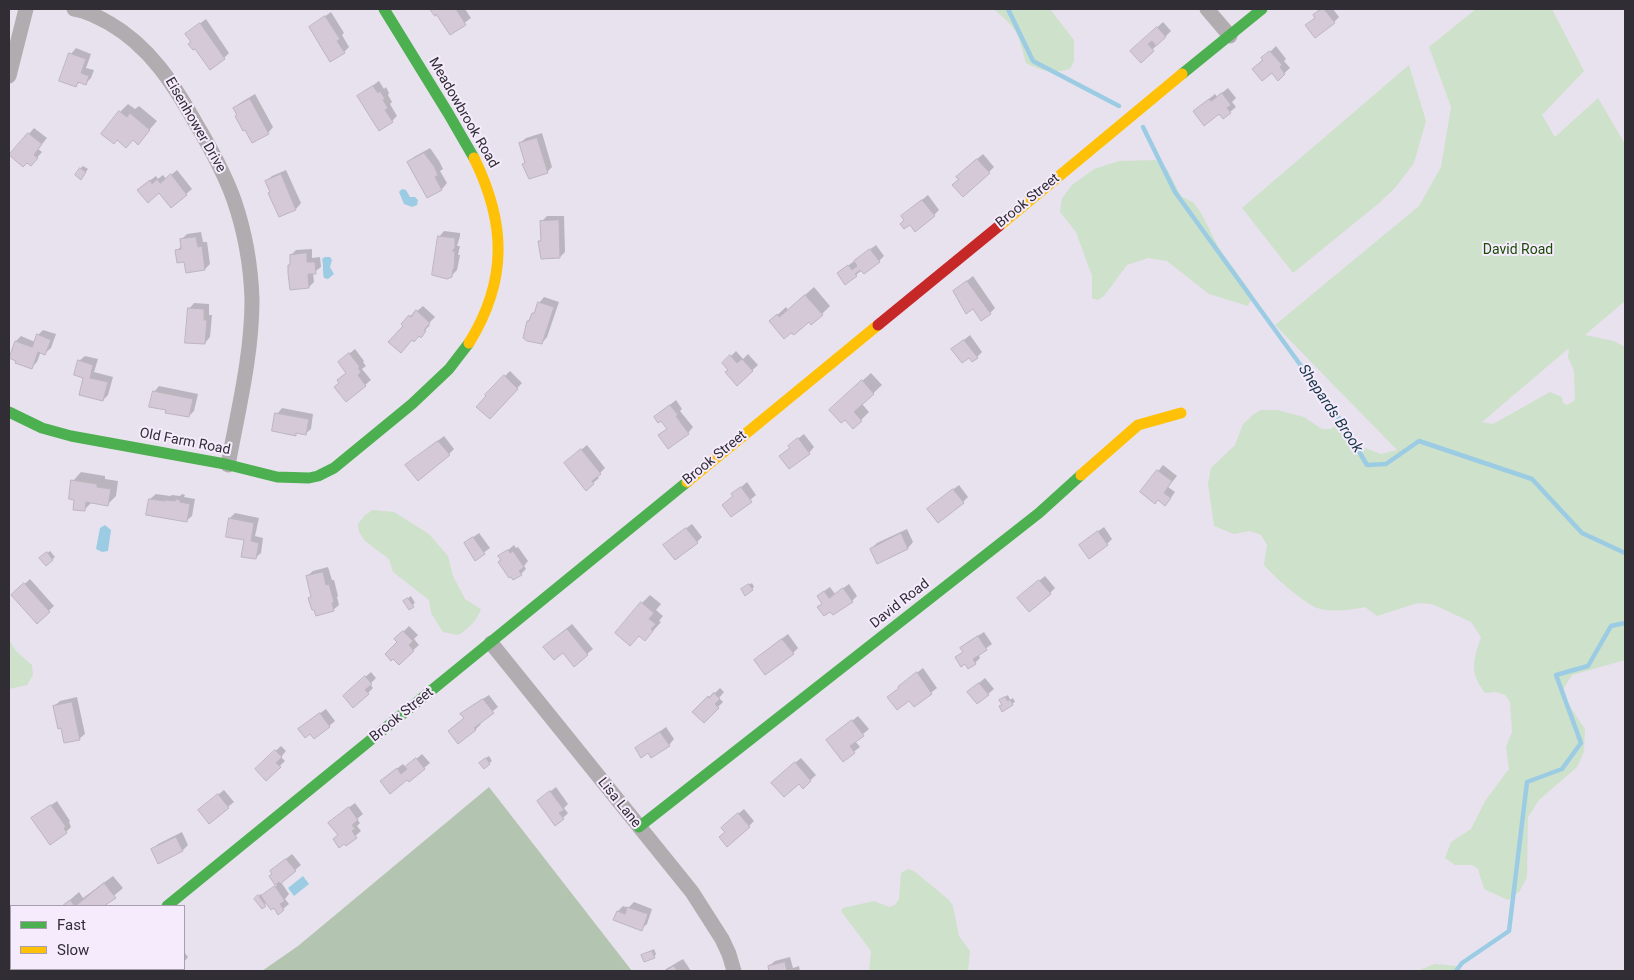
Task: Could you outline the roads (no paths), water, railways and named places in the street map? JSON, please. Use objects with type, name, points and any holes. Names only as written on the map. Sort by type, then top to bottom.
[{"type":"street","points":[[9,76],[26,9]]},
{"type":"street","name":"Eisenhower Drive","points":[[74,9],[99,18],[131,37],[147,52],[173,86],[208,144],[223,173],[234,201],[247,249],[252,299],[248,349],[228,464]]},
{"type":"street","name":"Meadowbrook Road","points":[[353,452],[434,385],[464,353],[480,326],[488,306],[499,260],[499,238],[496,222],[488,187],[478,165],[462,135],[384,9]]},
{"type":"street","points":[[1207,9],[1230,36]]},
{"type":"street","name":"Brook Street","points":[[168,905],[1262,9]]},
{"type":"street","name":"Old Farm Road","points":[[9,412],[33,425],[73,436],[228,464],[276,477],[299,479],[321,476],[353,452]]},
{"type":"street","name":"David Road","points":[[639,827],[1039,513],[1138,425],[1181,413]]},
{"type":"street","name":"Lisa Lane","points":[[491,642],[692,892],[722,939],[734,971]]},
{"type":"water","points":[[402,189],[406,190],[410,197],[415,197],[418,200],[417,205],[412,207],[404,204],[399,192]]},
{"type":"water","points":[[330,257],[332,260],[330,267],[334,274],[328,279],[324,278],[323,275],[322,259]]},
{"type":"water","points":[[105,525],[111,530],[108,551],[102,552],[96,549],[100,528]]},
{"type":"water","points":[[303,876],[309,884],[294,896],[288,888]]},
{"type":"waterway","name":"Shepards Brook","points":[[1008,9],[1033,61],[1119,106]]},
{"type":"waterway","name":"Shepards Brook","points":[[1143,127],[1175,192],[1341,421],[1367,465],[1386,464],[1419,441],[1532,479],[1582,533],[1625,553]]},
{"type":"waterway","points":[[1456,971],[1462,963],[1509,931],[1527,782],[1562,769],[1581,743],[1556,675],[1588,666],[1611,626],[1625,623]]}]
